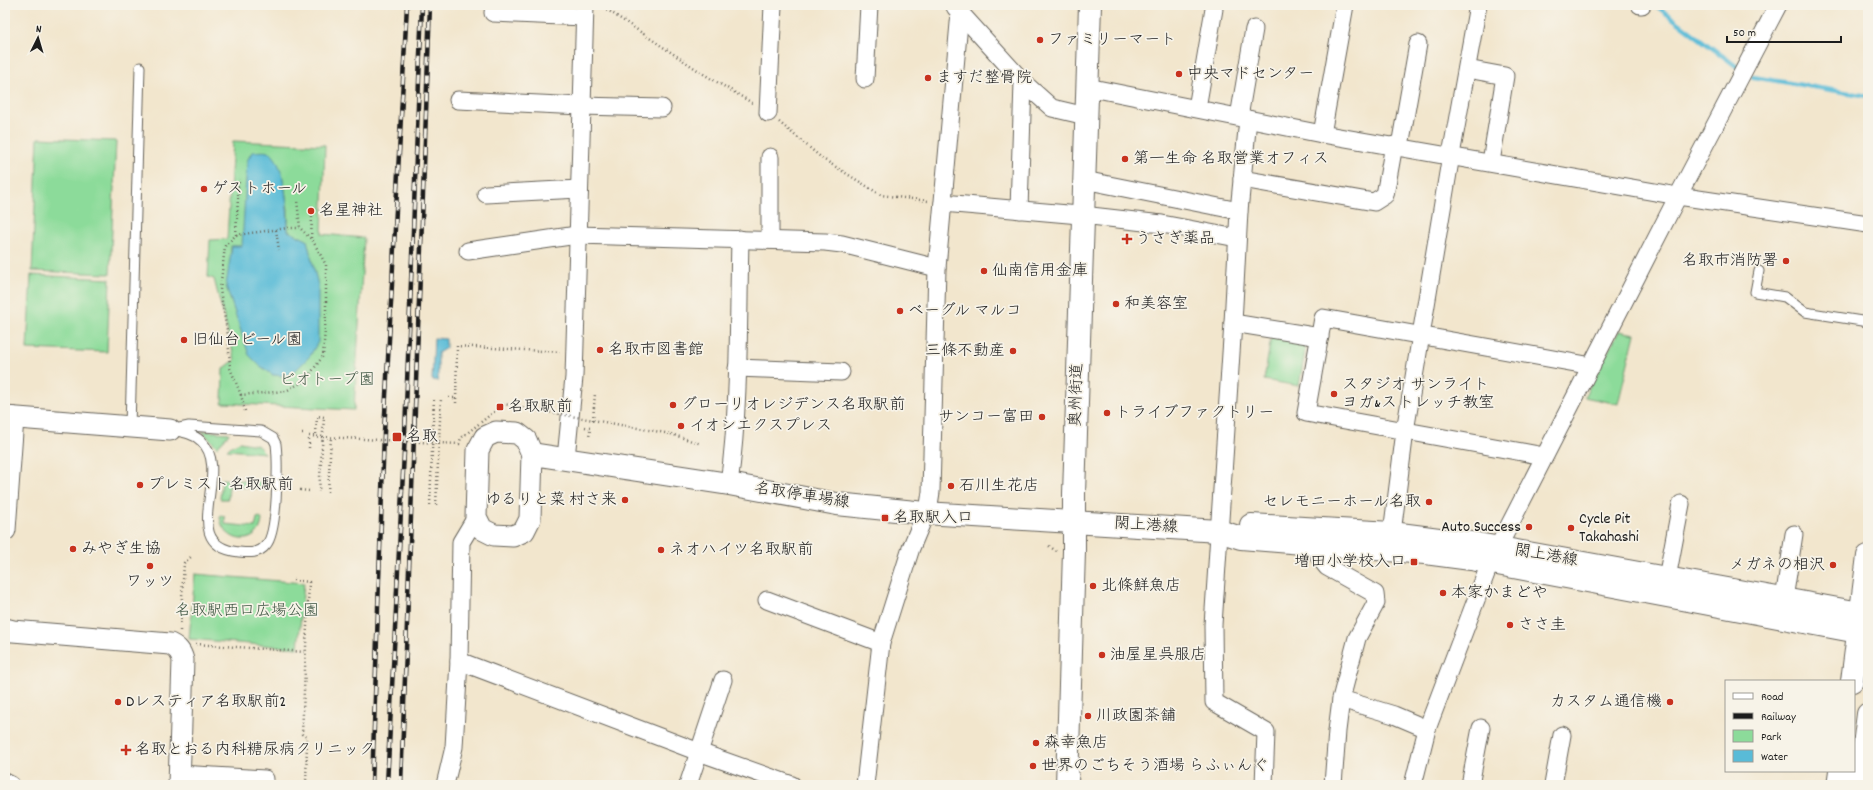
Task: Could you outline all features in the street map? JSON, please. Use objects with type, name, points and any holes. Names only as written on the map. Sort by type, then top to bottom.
[{"type":"main road","name":"奥州街道","points":[[1067,785],[1090,5]]},
{"type":"main road","name":"名取停車場線","points":[[532,454],[729,484],[838,504],[925,513],[1074,522]]},
{"type":"main road","name":"閖上港線","points":[[1074,522],[1219,531],[1241,538],[1317,545],[1425,553],[1494,555],[1667,578],[1784,600],[1864,623]]},
{"type":"main road","name":"閖上港線","points":[[1219,531],[1247,525],[1392,532],[1494,555],[1864,623]]},
{"type":"main road","points":[[1852,680],[1864,623],[1868,556]]},
{"type":"main road","points":[[1859,785],[1868,714]]},
{"type":"main road","points":[[1838,785],[1840,772]]},
{"type":"street","points":[[494,5],[493,13],[584,11],[574,353],[570,435],[566,458]]},
{"type":"street","points":[[768,113],[773,5]]},
{"type":"street","points":[[865,79],[869,5]]},
{"type":"street","points":[[1322,134],[1345,5]]},
{"type":"street","points":[[1392,532],[1405,431],[1451,155],[1478,5]]},
{"type":"street","points":[[1413,785],[1427,729],[1494,555],[1678,196],[1778,5]]},
{"type":"street","points":[[957,8],[1023,82],[1052,108],[1086,116]]},
{"type":"street","points":[[865,785],[881,643],[912,548],[929,505],[931,492],[937,268],[957,8]]},
{"type":"street","points":[[1197,108],[1214,9]]},
{"type":"street","points":[[1254,29],[1244,118],[1242,179],[1237,238],[1233,323],[1212,625],[1214,702],[1266,732],[1264,785]]},
{"type":"street","points":[[1242,179],[1374,202],[1385,195],[1397,146],[1418,44]]},
{"type":"street","points":[[1467,70],[1505,76],[1491,162]]},
{"type":"street","points":[[1019,210],[1023,82]]},
{"type":"street","points":[[1087,87],[1322,134],[1451,155],[1678,196],[1868,224]]},
{"type":"street","points":[[458,100],[662,108]]},
{"type":"street","points":[[770,157],[770,240]]},
{"type":"street","points":[[1084,180],[1239,211]]},
{"type":"street","points":[[486,194],[579,189]]},
{"type":"street","points":[[942,203],[1083,215],[1162,224],[1237,238]]},
{"type":"street","points":[[468,251],[577,235],[770,240],[842,244],[937,268]]},
{"type":"street","points":[[729,484],[732,459],[737,368],[740,239]]},
{"type":"street","points":[[1544,456],[1306,413],[1323,318],[1592,366]]},
{"type":"street","points":[[1233,323],[1320,337]]},
{"type":"street","points":[[737,368],[841,372]]},
{"type":"street","points":[[5,530],[9,417],[170,430]]},
{"type":"street","points":[[496,432],[517,433],[526,440],[532,454],[530,519],[524,531],[513,536],[494,535],[482,529],[476,518],[478,450],[485,437],[496,432]]},
{"type":"street","points":[[1667,578],[1681,504]]},
{"type":"street","points":[[445,785],[454,747],[459,660],[461,542],[476,518]]},
{"type":"street","points":[[1784,600],[1794,534]]},
{"type":"street","points":[[1317,545],[1319,557],[1327,567],[1375,594],[1376,603],[1357,638],[1341,699],[1336,731],[1333,785]]},
{"type":"street","points":[[767,600],[881,643]]},
{"type":"street","points":[[5,629],[13,631],[170,644],[177,647],[181,652],[183,660],[179,780],[265,779]]},
{"type":"street","points":[[459,660],[699,752],[792,785]]},
{"type":"street","points":[[688,785],[723,680]]},
{"type":"street","points":[[1341,699],[1394,715],[1427,729]]},
{"type":"street","points":[[1470,785],[1481,728]]},
{"type":"street","points":[[1553,785],[1562,735]]},
{"type":"street","points":[[5,782],[11,785]]},
{"type":"lane","points":[[130,427],[140,67]]},
{"type":"lane","points":[[1759,270],[1755,292],[1785,297],[1805,312],[1868,322]]},
{"type":"lane","points":[[189,426],[261,431],[273,438],[277,450],[276,494],[272,537],[266,546],[254,554],[227,551],[213,542],[207,529],[211,480],[210,455],[207,447],[200,440],[189,434],[170,430],[189,426]]},
{"type":"path","points":[[239,178],[236,235],[225,246],[220,290],[228,336],[230,368],[241,395],[245,411]]},
{"type":"path","points":[[241,395],[286,391],[306,380],[323,356],[326,315],[326,265],[311,239],[300,228],[297,200]]},
{"type":"path","points":[[311,239],[312,216]]},
{"type":"path","points":[[236,235],[288,228],[300,228]]},
{"type":"path","points":[[276,230],[279,250]]},
{"type":"path","points":[[456,403],[457,346],[574,353]]},
{"type":"path","points":[[593,420],[595,393]]},
{"type":"path","points":[[430,505],[434,397]]},
{"type":"path","points":[[436,505],[441,398]]},
{"type":"path","points":[[449,398],[456,398]]},
{"type":"path","points":[[308,448],[309,436],[459,444],[460,438],[504,404],[671,434],[701,444]]},
{"type":"path","points":[[316,434],[317,416],[324,417],[319,492]]},
{"type":"path","points":[[582,427],[590,428],[589,438]]},
{"type":"path","points":[[328,492],[331,437]]},
{"type":"path","points":[[300,490],[310,491]]},
{"type":"path","points":[[180,635],[184,563],[192,556]]},
{"type":"path","points":[[293,580],[309,582],[302,734],[307,737],[306,785]]},
{"type":"path","points":[[195,644],[305,652]]},
{"type":"green space","points":[[38,138],[116,141],[110,274],[32,271]]},
{"type":"green space","name":"ビオトープ園","points":[[233,141],[325,145],[322,234],[364,238],[354,410],[222,403],[223,369],[235,360],[214,279],[208,277],[210,240],[227,239]],"holes":[[[284,185],[288,209],[288,231],[236,311],[229,296],[231,246],[242,246]]]},
{"type":"green space","points":[[31,275],[110,279],[107,352],[27,349]]},
{"type":"green space","points":[[1619,331],[1635,334],[1618,404],[1584,397]]},
{"type":"green space","points":[[1272,332],[1307,339],[1299,386],[1264,380]]},
{"type":"green space","points":[[202,431],[229,433],[229,434],[217,447]]},
{"type":"green space","points":[[240,442],[257,445],[265,453],[227,450],[231,446]]},
{"type":"green space","points":[[222,479],[264,482],[264,489],[229,486],[228,499],[220,499]]},
{"type":"green space","points":[[221,515],[225,517],[225,524],[255,527],[257,518],[260,517],[262,520],[255,535],[241,539],[227,533],[220,517]]},
{"type":"green space","name":"名取駅西口広場公園","points":[[195,574],[304,583],[298,648],[189,639]]},
{"type":"water","points":[[263,151],[270,153],[280,167],[285,189],[288,231],[307,240],[318,285],[318,342],[310,356],[296,370],[285,376],[273,375],[259,365],[249,355],[226,286],[232,246],[242,246],[247,161],[252,152]]},
{"type":"water","points":[[434,338],[446,339],[446,348],[438,353],[438,381],[432,380]]},
{"type":"waterway","points":[[1655,5],[1740,69]]},
{"type":"waterway","points":[[1753,77],[1868,96]]},
{"type":"railway","points":[[372,785],[384,433],[407,5]]},
{"type":"railway","points":[[387,785],[405,433],[422,5]]},
{"type":"railway","points":[[401,785],[430,5]]},
{"type":"place","name":"ファミリーマート","points":[[1040,40]]},
{"type":"place","name":"中央マドセンター","points":[[1179,74]]},
{"type":"place","name":"ますだ整骨院","points":[[928,78]]},
{"type":"place","name":"第一生命 名取営業オフィス","points":[[1125,159]]},
{"type":"place","name":"ゲストホール","points":[[204,189]]},
{"type":"place","name":"名星神社","points":[[311,211]]},
{"type":"place","name":"うさぎ薬品","points":[[1127,239]]},
{"type":"place","name":"名取市消防署","points":[[1786,261]]},
{"type":"place","name":"仙南信用金庫","points":[[984,271]]},
{"type":"place","name":"和美容室","points":[[1116,304]]},
{"type":"place","name":"ベーグル マルコ","points":[[900,311]]},
{"type":"place","name":"旧仙台ビール園","points":[[184,340]]},
{"type":"place","name":"名取市図書館","points":[[600,350]]},
{"type":"place","name":"三條不動産","points":[[1013,351]]},
{"type":"place","name":"スタジオ サンライト ヨガ&ストレッチ教室","points":[[1334,394]]},
{"type":"place","name":"グローリオレジデンス名取駅前","points":[[673,405]]},
{"type":"place","name":"名取駅前","points":[[500,407]]},
{"type":"place","name":"トライブファクトリー","points":[[1107,413]]},
{"type":"place","name":"サンコー富田","points":[[1042,417]]},
{"type":"place","name":"イオンエクスプレス","points":[[681,426]]},
{"type":"place","name":"名取","points":[[397,437]]},
{"type":"place","name":"プレミスト名取駅前","points":[[140,485]]},
{"type":"place","name":"石川生花店","points":[[951,486]]},
{"type":"place","name":"ゆるりと菜 村さ来","points":[[625,500]]},
{"type":"place","name":"セレモニーホール名取","points":[[1429,502]]},
{"type":"place","name":"名取駅入口","points":[[885,518]]},
{"type":"place","name":"Auto Success","points":[[1529,527]]},
{"type":"place","name":"Cycle Pit Takahashi","points":[[1571,528]]},
{"type":"place","name":"みやぎ生協","points":[[73,549]]},
{"type":"place","name":"ネオハイツ名取駅前","points":[[661,550]]},
{"type":"place","name":"増田小学校入口","points":[[1414,562]]},
{"type":"place","name":"メガネの相沢","points":[[1833,565]]},
{"type":"place","name":"ワッツ","points":[[150,566]]},
{"type":"place","name":"北條鮮魚店","points":[[1093,586]]},
{"type":"place","name":"本家かまどや","points":[[1443,593]]},
{"type":"place","name":"ささ圭","points":[[1510,625]]},
{"type":"place","name":"油屋星呉服店","points":[[1102,655]]},
{"type":"place","name":"Dレスティア名取駅前2","points":[[118,702]]},
{"type":"place","name":"カスタム通信機","points":[[1670,702]]},
{"type":"place","name":"川政園茶舗","points":[[1088,716]]},
{"type":"place","name":"森幸魚店","points":[[1036,743]]},
{"type":"place","name":"名取とおる内科糖尿病クリニック","points":[[126,750]]},
{"type":"place","name":"世界のごちそう酒場 らふぃんぐ","points":[[1033,766]]}]
